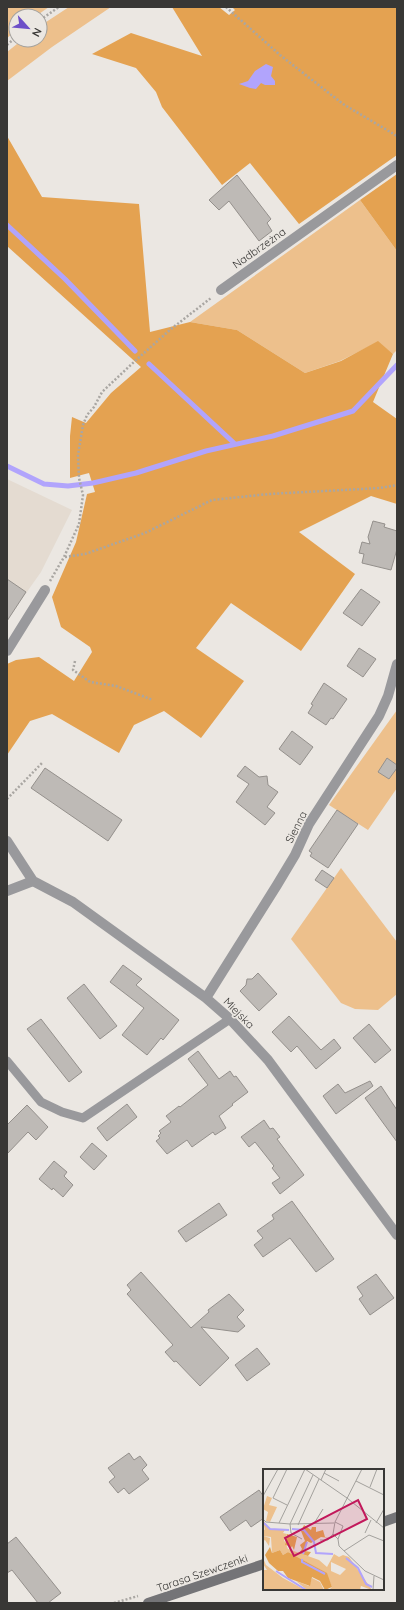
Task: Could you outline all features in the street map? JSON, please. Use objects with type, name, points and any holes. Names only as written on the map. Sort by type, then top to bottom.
[{"type":"street","name":"Nadbrzeżna","points":[[221,290],[397,165]]},
{"type":"street","points":[[7,651],[45,590]]},
{"type":"street","name":"Sienna","points":[[206,998],[295,855],[309,824],[379,716],[388,696],[396,670]]},
{"type":"street","points":[[7,841],[33,881],[7,891]]},
{"type":"street","name":"Miejska","points":[[33,881],[73,902],[206,998],[230,1019],[268,1060],[397,1236]]},
{"type":"street","points":[[384,1522],[397,1517]]},
{"type":"street","name":"Tarasa Szewczenki","points":[[148,1603],[263,1564]]},
{"type":"lane","points":[[7,1061],[41,1102],[62,1112],[83,1118],[230,1019]]},
{"type":"path","points":[[48,15],[59,7]]},
{"type":"path","points":[[226,7],[280,55],[343,104],[397,136]]},
{"type":"path","points":[[45,590],[64,557],[79,524],[83,495],[79,478],[78,455],[83,424],[87,415],[94,407],[102,392],[171,329],[221,290]]},
{"type":"path","points":[[64,557],[85,554],[145,533],[212,500],[269,494],[380,488],[397,485]]},
{"type":"path","points":[[75,661],[73,670],[90,682],[116,686],[153,700]]},
{"type":"path","points":[[7,799],[43,762]]},
{"type":"shaded area","points":[[7,7],[49,7],[8,8],[7,38]]},
{"type":"shaded area","points":[[69,7],[111,7],[52,47],[7,81],[7,52],[12,48],[48,48],[48,21]]},
{"type":"shaded area","points":[[172,7],[219,7],[229,15],[235,10],[232,7],[397,7],[397,155],[299,224],[250,163],[222,185],[162,107],[156,92],[136,68],[92,54],[131,33],[202,56]]},
{"type":"shaded area","points":[[266,64],[273,67],[271,76],[275,81],[275,85],[265,85],[261,83],[256,89],[239,84],[248,81],[255,71]]},
{"type":"shaded area","points":[[7,136],[42,197],[139,204],[150,332],[190,322],[237,330],[305,373],[341,361],[378,341],[393,354],[373,402],[397,419],[397,504],[371,496],[299,532],[355,574],[301,651],[231,603],[196,648],[244,681],[201,738],[164,711],[134,725],[119,753],[52,714],[30,721],[7,755],[7,664],[16,660],[39,657],[74,681],[92,652],[90,647],[61,627],[52,597],[76,542],[87,494],[95,492],[89,473],[70,478],[70,436],[72,417],[86,423],[111,393],[141,367],[7,246]]},
{"type":"shaded area","points":[[397,174],[397,251],[360,200]]},
{"type":"shaded area","points":[[360,200],[397,251],[397,350],[393,354],[378,342],[340,361],[305,373],[237,330],[190,322]]},
{"type":"shaded area","points":[[7,479],[72,510],[41,572],[7,620]]},
{"type":"shaded area","points":[[397,710],[397,788],[368,830],[329,805]]},
{"type":"shaded area","points":[[341,868],[397,942],[397,994],[378,1010],[355,1009],[341,1003],[291,939]]},
{"type":"building","points":[[237,175],[271,219],[267,223],[272,231],[259,241],[229,201],[219,210],[209,200]]},
{"type":"building","points":[[373,521],[385,524],[384,527],[397,531],[397,549],[391,570],[362,563],[364,554],[359,553],[362,542],[370,544],[368,537]]},
{"type":"building","points":[[7,579],[26,592],[7,621]]},
{"type":"building","points":[[361,589],[380,602],[362,626],[343,613]]},
{"type":"building","points":[[359,648],[376,659],[363,677],[347,666]]},
{"type":"building","points":[[324,683],[347,699],[333,719],[331,718],[326,725],[308,713],[313,705],[311,704]]},
{"type":"building","points":[[292,731],[313,747],[300,765],[279,749]]},
{"type":"building","points":[[387,758],[397,765],[397,768],[389,779],[378,772]]},
{"type":"building","points":[[245,766],[259,777],[267,776],[268,785],[278,792],[267,807],[275,813],[265,825],[236,802],[249,784],[237,776]]},
{"type":"building","points":[[45,768],[122,820],[108,841],[31,788]]},
{"type":"building","points":[[337,810],[358,824],[328,868],[310,856],[312,853],[309,851]]},
{"type":"building","points":[[322,870],[334,878],[327,888],[315,880]]},
{"type":"building","points":[[123,965],[142,979],[136,985],[179,1020],[163,1040],[161,1038],[147,1055],[122,1035],[144,1008],[110,982]]},
{"type":"building","points":[[258,973],[277,994],[259,1011],[240,991],[246,985],[247,979],[252,979]]},
{"type":"building","points":[[84,984],[117,1026],[100,1039],[67,998]]},
{"type":"building","points":[[289,1016],[321,1050],[334,1039],[341,1048],[316,1069],[297,1046],[291,1052],[272,1032]]},
{"type":"building","points":[[41,1019],[82,1072],[69,1082],[27,1029]]},
{"type":"building","points":[[369,1024],[391,1050],[375,1063],[353,1038]]},
{"type":"building","points":[[198,1051],[219,1079],[230,1071],[234,1077],[236,1076],[248,1092],[219,1116],[226,1128],[215,1135],[213,1132],[192,1147],[187,1140],[167,1154],[156,1141],[160,1138],[158,1136],[161,1133],[159,1131],[171,1122],[166,1116],[208,1085],[188,1059]]},
{"type":"building","points":[[370,1081],[373,1086],[336,1114],[323,1096],[338,1084],[345,1093]]},
{"type":"building","points":[[381,1086],[397,1110],[397,1142],[365,1098]]},
{"type":"building","points":[[127,1104],[137,1117],[107,1141],[97,1128]]},
{"type":"building","points":[[27,1105],[48,1127],[36,1140],[28,1132],[7,1154],[7,1125]]},
{"type":"building","points":[[264,1120],[270,1129],[273,1128],[280,1137],[277,1139],[304,1175],[280,1194],[272,1183],[280,1178],[272,1168],[274,1166],[255,1142],[249,1147],[241,1137]]},
{"type":"building","points":[[92,1143],[107,1156],[94,1170],[80,1157]]},
{"type":"building","points":[[54,1161],[67,1172],[64,1176],[73,1185],[63,1197],[39,1179]]},
{"type":"building","points":[[292,1201],[334,1259],[316,1272],[290,1238],[263,1257],[254,1245],[263,1238],[257,1231],[274,1219],[272,1215]]},
{"type":"building","points":[[219,1203],[227,1215],[186,1242],[178,1231]]},
{"type":"building","points":[[141,1272],[191,1328],[209,1312],[208,1310],[229,1294],[244,1310],[237,1317],[245,1326],[238,1332],[201,1327],[229,1358],[200,1386],[176,1361],[174,1362],[165,1352],[173,1345],[127,1294],[131,1290],[127,1285]]},
{"type":"building","points":[[376,1274],[394,1298],[370,1315],[359,1299],[363,1296],[357,1287]]},
{"type":"building","points":[[257,1348],[270,1364],[247,1381],[235,1365]]},
{"type":"building","points":[[129,1453],[134,1460],[140,1456],[147,1465],[142,1470],[149,1479],[129,1494],[124,1488],[118,1493],[109,1482],[115,1477],[108,1468]]},
{"type":"building","points":[[259,1490],[263,1496],[263,1519],[251,1527],[246,1520],[230,1531],[220,1517]]},
{"type":"building","points":[[16,1537],[61,1593],[48,1603],[38,1603],[12,1570],[7,1573],[7,1544]]},
{"type":"waterway","points":[[7,225],[65,279],[135,351]]},
{"type":"waterway","points":[[149,364],[235,444]]},
{"type":"waterway","points":[[7,466],[44,484],[68,486],[93,483],[136,473],[206,451],[273,436],[353,411],[397,365]]}]
